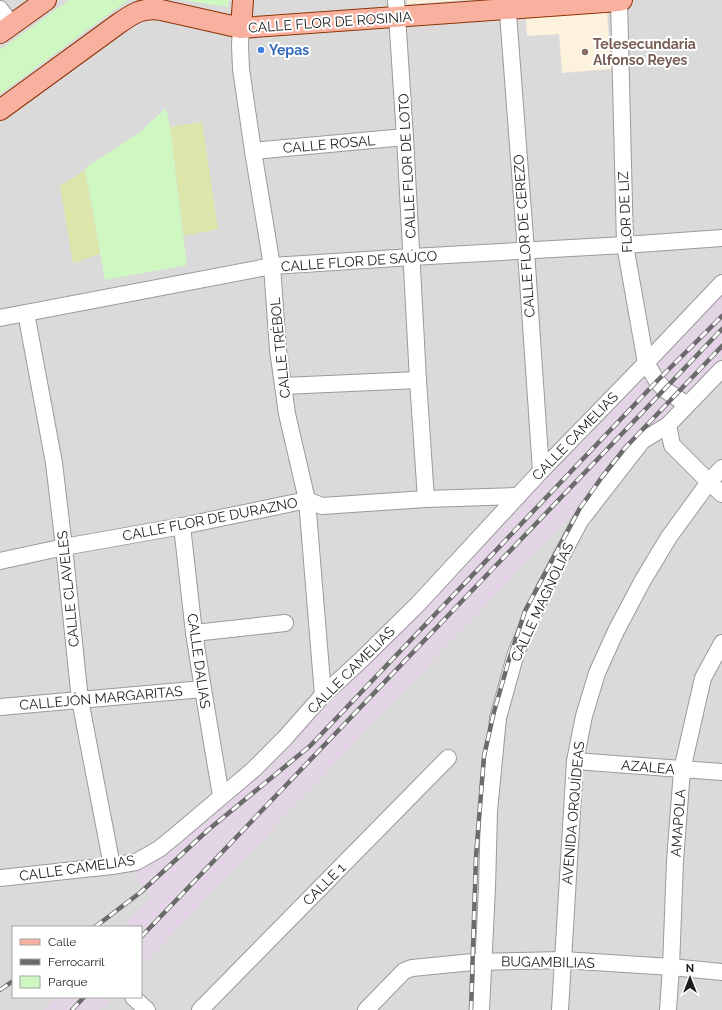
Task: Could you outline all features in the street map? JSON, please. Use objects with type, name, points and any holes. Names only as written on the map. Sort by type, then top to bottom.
[{"type":"main road","points":[[4,23],[46,0]]},
{"type":"main road","name":"CALLE TRÉBOL","points":[[241,28],[243,0]]},
{"type":"main road","name":"CALLE FLOR DE ROSINIA","points":[[0,110],[122,21],[142,10],[152,8],[241,28],[396,8],[620,0]]},
{"type":"street","name":"FLOR DE LIZ","points":[[620,0],[625,245],[646,363],[657,381],[664,389],[687,405]]},
{"type":"street","name":"CALLE FLOR DE CEREZO","points":[[507,5],[541,472]]},
{"type":"street","name":"CALLE FLOR DE LOTO","points":[[396,8],[426,499]]},
{"type":"street","name":"CALLE TRÉBOL","points":[[241,28],[241,68],[272,266],[278,350],[283,386],[287,414],[307,500],[324,695]]},
{"type":"street","name":"CALLE ROSAL","points":[[253,151],[405,137]]},
{"type":"street","name":"CALLE FLOR DE SAÚCO","points":[[0,318],[272,266],[722,238]]},
{"type":"street","name":"CALLE CAMELIAS","points":[[0,878],[136,862],[159,848],[254,769],[284,739],[324,695],[418,604],[518,496],[722,283]]},
{"type":"street","name":"CALLE CLAVELES","points":[[26,313],[54,463],[80,700],[112,866]]},
{"type":"street","name":"CALLE MAGNOLIAS","points":[[480,1010],[487,888],[488,811],[498,718],[516,653],[545,587],[580,521],[642,441],[668,425],[722,369]]},
{"type":"street","points":[[283,386],[418,380]]},
{"type":"street","points":[[668,425],[672,445],[722,494]]},
{"type":"street","name":"AVENIDA ORQUÍDEAS","points":[[560,1010],[575,761],[584,716],[597,673],[643,580],[668,537],[709,482],[722,468]]},
{"type":"street","name":"CALLE FLOR DE DURAZNO","points":[[0,561],[64,547],[182,526],[307,500],[322,506],[426,499],[518,496]]},
{"type":"street","name":"CALLE DALIAS","points":[[182,526],[194,633],[221,796]]},
{"type":"street","points":[[194,633],[285,623]]},
{"type":"street","name":"AMAPOLA","points":[[668,1010],[675,861],[682,770],[703,678],[722,643]]},
{"type":"street","name":"CALLEJÓN MARGARITAS","points":[[0,707],[203,689]]},
{"type":"street","name":"CALLE 1","points":[[200,1010],[448,758]]},
{"type":"street","name":"AZALEA","points":[[575,761],[722,772]]},
{"type":"street","name":"BUGAMBILIAS","points":[[366,1010],[404,971],[426,966],[483,962],[563,960],[722,972]]},
{"type":"street","points":[[134,998],[147,1010]]},
{"type":"shaded area","points":[[0,0],[722,0],[722,291],[317,714],[267,763],[205,818],[134,875],[153,895],[124,926],[12,926],[12,998],[55,998],[44,1010],[0,1010]]},
{"type":"shaded area","points":[[407,0],[467,0],[407,4]]},
{"type":"shaded area","name":"Telesecundaria Alfonso Reyes","points":[[607,11],[611,69],[562,73],[559,34],[527,36],[526,18]]},
{"type":"shaded area","points":[[21,212],[35,294],[0,300],[0,225]]},
{"type":"shaded area","points":[[722,291],[722,357],[652,434],[553,534],[142,966],[142,926],[124,926],[153,895],[133,875],[205,818],[267,763],[317,714]]},
{"type":"shaded area","points":[[722,357],[722,1010],[100,1010],[111,998],[142,998],[142,966],[553,534],[652,434]]},
{"type":"shaded area","points":[[122,383],[134,441],[62,455],[51,397]]},
{"type":"shaded area","points":[[55,998],[111,998],[100,1010],[44,1010]]},
{"type":"green space","points":[[69,0],[128,0],[0,94],[0,50]]},
{"type":"green space","points":[[181,0],[229,0],[228,7]]},
{"type":"green space","points":[[166,108],[170,127],[187,265],[105,280],[85,168],[140,132]]},
{"type":"green space","points":[[202,122],[218,229],[184,236],[170,127]]},
{"type":"green space","points":[[85,170],[100,254],[73,263],[60,186]]},
{"type":"railway","points":[[96,926],[141,892],[208,830],[310,746],[657,381],[722,316]]},
{"type":"railway","points":[[142,936],[722,329]]},
{"type":"railway","points":[[471,1010],[476,857],[484,756],[494,712],[525,611],[580,508],[602,477],[625,448],[722,346]]},
{"type":"railway","points":[[0,990],[12,982]]},
{"type":"railway","points":[[72,1010],[83,998]]},
{"type":"place","name":"Yepas","points":[[261,50]]},
{"type":"place","name":"Telesecundaria Alfonso Reyes","points":[[585,52]]}]
